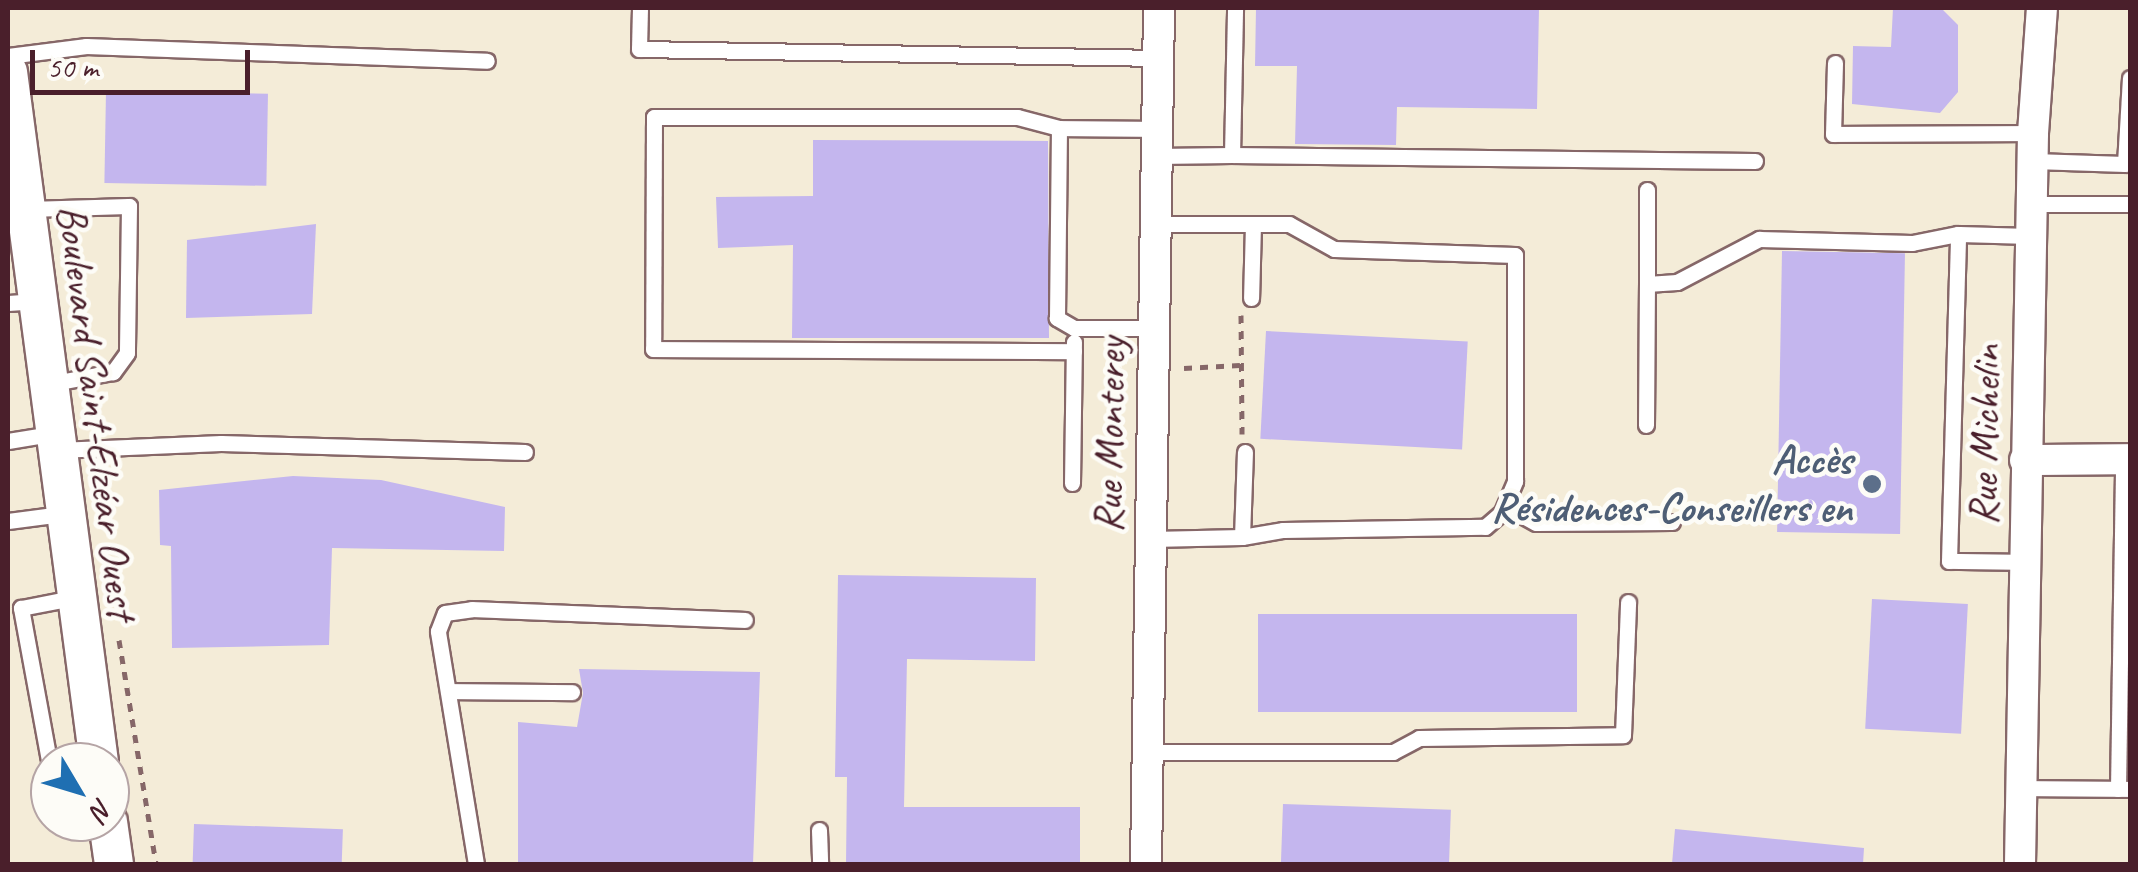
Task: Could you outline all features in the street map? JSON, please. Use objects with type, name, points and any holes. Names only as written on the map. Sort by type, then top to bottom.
[{"type":"street","name":"Rue Monterey","points":[[1146,864],[1158,8]]},
{"type":"street","name":"Rue Michelin","points":[[2020,864],[2033,147],[2042,8]]},
{"type":"street","name":"Boulevard Saint-Elzéar Ouest","points":[[8,72],[24,208],[21,302],[45,384],[96,742]]},
{"type":"street","points":[[2026,460],[2127,459]]},
{"type":"lane","points":[[640,8],[639,48],[1158,58]]},
{"type":"lane","points":[[1232,155],[1235,8]]},
{"type":"lane","points":[[8,56],[86,46],[486,61]]},
{"type":"lane","points":[[1835,63],[1834,134],[2033,147],[2128,162],[2130,78]]},
{"type":"lane","points":[[1074,351],[653,348],[654,117],[1017,117],[1059,128],[1232,155],[1754,161]]},
{"type":"lane","points":[[1059,128],[1057,318],[1074,328],[1154,328]]},
{"type":"lane","points":[[1646,425],[1647,190]]},
{"type":"lane","points":[[2032,204],[2130,204]]},
{"type":"lane","points":[[24,208],[129,206],[127,354],[114,372],[45,384]]},
{"type":"lane","points":[[1151,539],[1242,537],[1283,530],[1485,528],[1505,506],[1514,481],[1515,255],[1334,250],[1289,224],[1156,224]]},
{"type":"lane","points":[[1250,298],[1253,224]]},
{"type":"lane","points":[[1647,284],[1676,282],[1758,239],[1912,243],[1958,234],[2032,236]]},
{"type":"lane","points":[[1958,234],[1949,561],[2024,562]]},
{"type":"lane","points":[[1072,483],[1074,328]]},
{"type":"lane","points":[[8,441],[525,452]]},
{"type":"lane","points":[[1242,537],[1245,452]]},
{"type":"lane","points":[[2021,788],[2124,789],[2127,459]]},
{"type":"lane","points":[[1505,506],[1536,524],[1672,522]]},
{"type":"lane","points":[[8,521],[62,514]]},
{"type":"lane","points":[[45,742],[14,605],[73,598]]},
{"type":"lane","points":[[1148,752],[1393,752],[1419,738],[1623,735],[1628,602]]},
{"type":"lane","points":[[476,864],[438,632],[445,613],[457,609],[746,620]]},
{"type":"lane","points":[[448,691],[572,692]]},
{"type":"lane","points":[[819,830],[820,864]]},
{"type":"path","points":[[1240,425],[1241,316]]},
{"type":"path","points":[[1184,368],[1240,365]]},
{"type":"path","name":"Boulevard Saint-Elzéar Ouest","points":[[118,633],[156,864]]},
{"type":"building","points":[[1256,8],[1539,8],[1537,109],[1397,107],[1396,145],[1295,144],[1297,66],[1255,66]]},
{"type":"building","points":[[1893,8],[1941,8],[1958,25],[1958,92],[1940,113],[1852,104],[1853,46],[1891,47]]},
{"type":"building","points":[[106,91],[268,94],[266,186],[104,183]]},
{"type":"building","points":[[813,140],[1048,141],[1049,338],[792,338],[793,245],[718,248],[716,197],[813,196]]},
{"type":"building","points":[[316,224],[312,314],[186,318],[187,240]]},
{"type":"building","points":[[1782,251],[1905,253],[1900,534],[1777,532]]},
{"type":"building","points":[[1266,331],[1468,342],[1462,449],[1260,439]]},
{"type":"building","points":[[293,476],[381,480],[505,507],[504,551],[332,548],[329,645],[172,648],[171,546],[160,545],[159,490]]},
{"type":"building","points":[[838,575],[1036,578],[1035,661],[907,659],[904,807],[1080,807],[1080,864],[846,864],[847,777],[835,777]]},
{"type":"building","points":[[1872,599],[1968,604],[1961,734],[1865,729]]},
{"type":"building","points":[[1258,614],[1577,614],[1577,712],[1258,712]]},
{"type":"building","points":[[579,669],[760,672],[753,864],[518,864],[518,722],[577,727],[583,693]]},
{"type":"building","points":[[1283,804],[1451,810],[1449,864],[1281,864]]},
{"type":"building","points":[[194,824],[343,829],[342,864],[193,864]]},
{"type":"building","points":[[1675,829],[1864,848],[1863,864],[1672,864]]},
{"type":"place","name":"Accès Résidences-Conseillers en","points":[[1872,484]]}]
